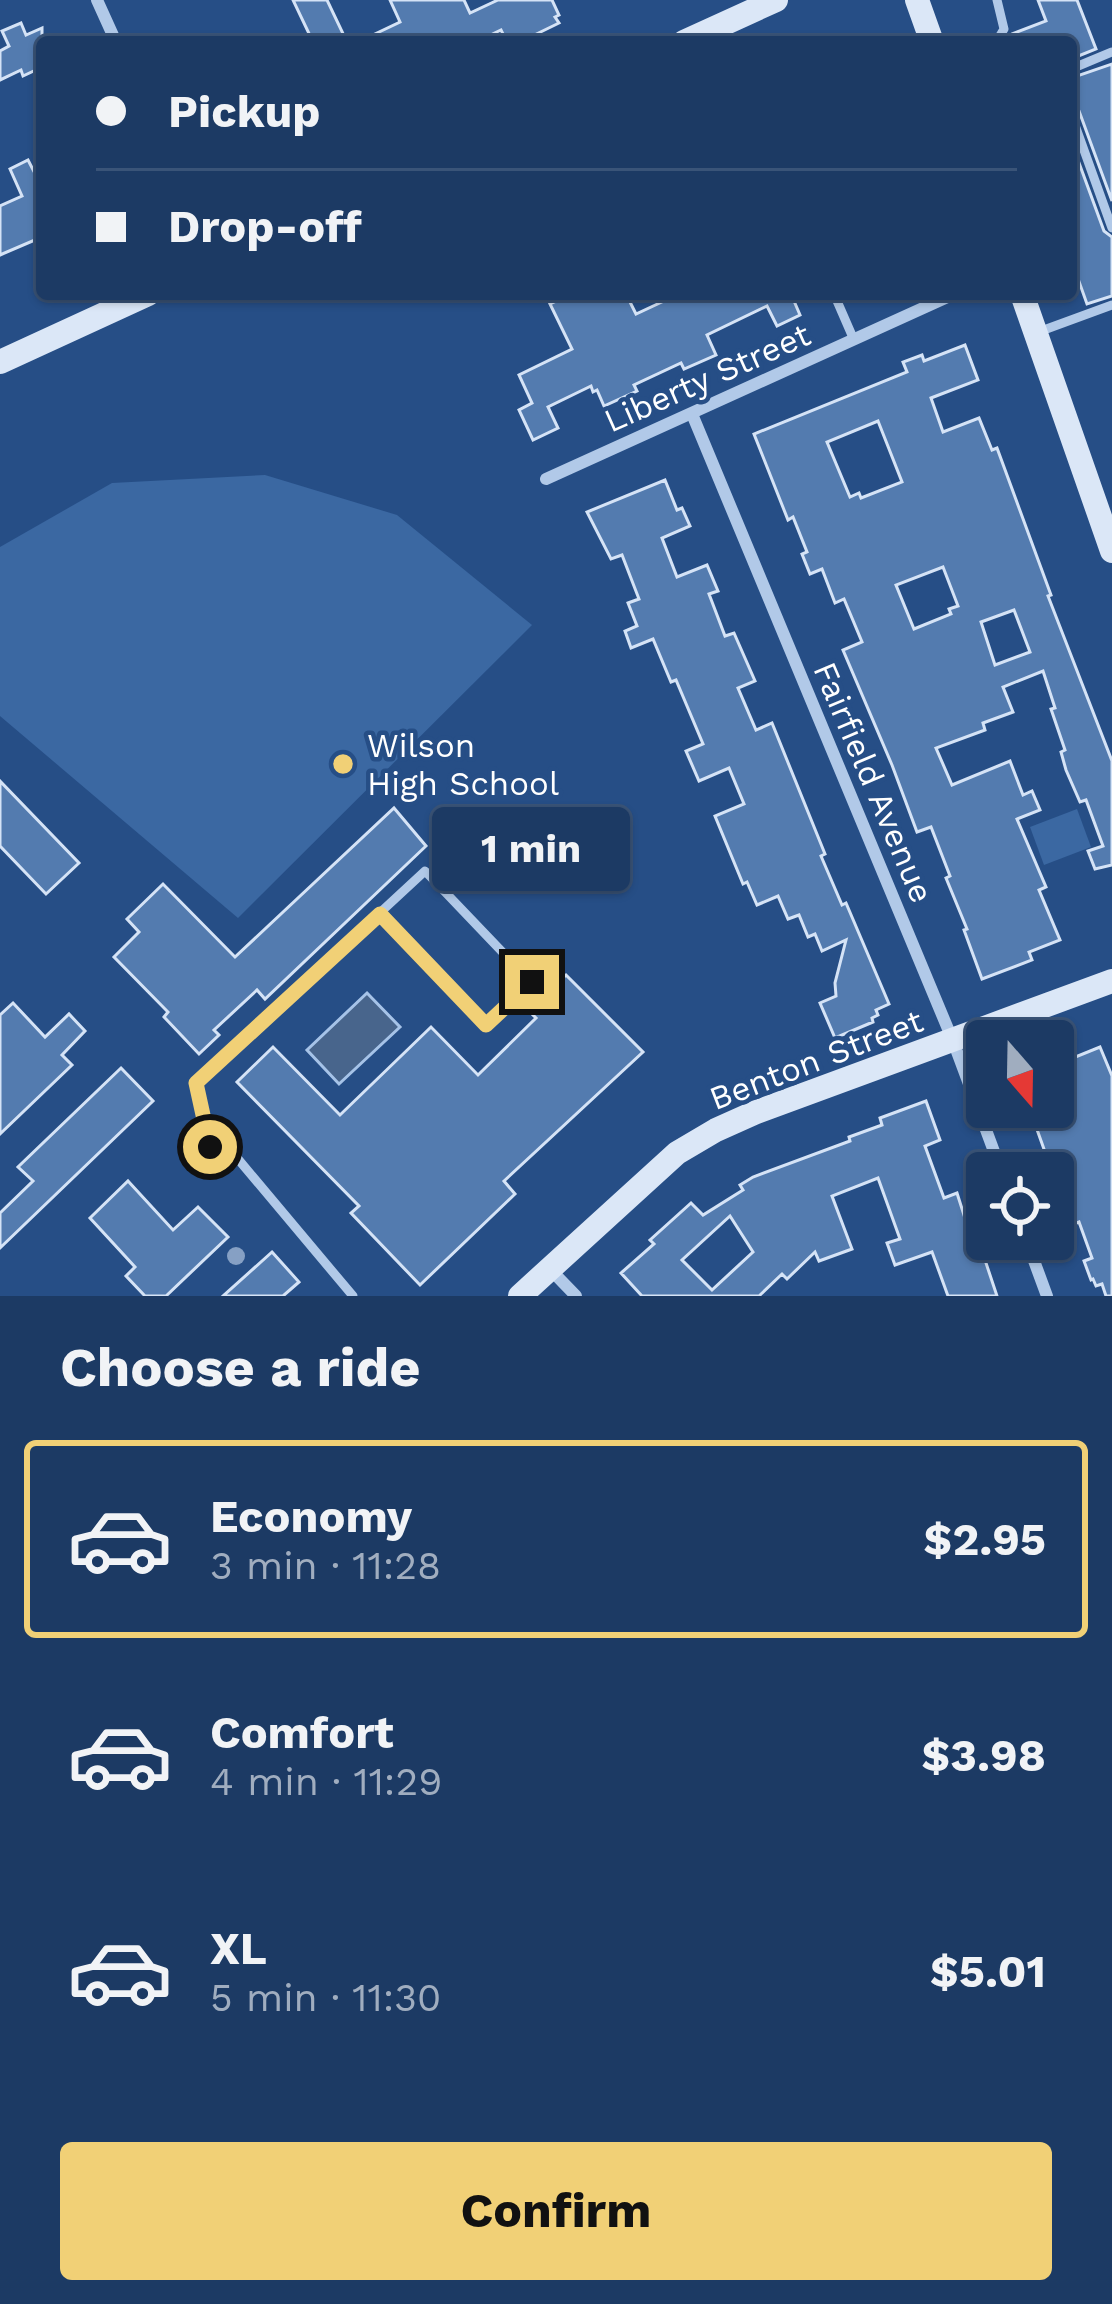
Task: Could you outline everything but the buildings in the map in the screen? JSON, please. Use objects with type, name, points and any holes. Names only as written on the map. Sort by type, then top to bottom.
[{"type":"main road","points":[[697,36],[776,0]]},
{"type":"main road","points":[[917,0],[930,36]]},
{"type":"main road","points":[[0,362],[135,300]]},
{"type":"main road","points":[[1024,300],[1104,502],[1112,551]]},
{"type":"main road","name":"Benton Street","points":[[520,1296],[677,1153],[716,1130],[1112,981]]},
{"type":"street","points":[[97,0],[113,36]]},
{"type":"street","name":"Liberty Street","points":[[546,478],[941,300]]},
{"type":"street","name":"Fairfield Avenue","points":[[692,414],[953,1041],[994,1152]]},
{"type":"street","points":[[1034,1260],[1047,1296]]},
{"type":"street","points":[[549,1268],[576,1296]]},
{"type":"lane","points":[[997,0],[1004,29],[1000,36]]},
{"type":"lane","points":[[1077,67],[1112,52]]},
{"type":"lane","points":[[1077,131],[1112,229]]},
{"type":"lane","points":[[837,300],[854,340]]},
{"type":"lane","points":[[1036,333],[1112,304]]},
{"type":"lane","points":[[353,1296],[238,1159],[210,1147],[196,1083],[425,871],[532,982],[486,1025],[380,914]]},
{"type":"shaded area","points":[[265,475],[397,515],[532,625],[238,918],[0,716],[0,547],[112,483]]},
{"type":"shaded area","points":[[1077,809],[1091,847],[1044,865],[1030,827]]},
{"type":"shaded area","points":[[367,993],[400,1027],[339,1084],[307,1050]]},
{"type":"place","name":"Wilson High School","points":[[343,764]]},
{"type":"route","points":[[210,1147],[196,1083],[380,914],[486,1025],[532,982]]}]
